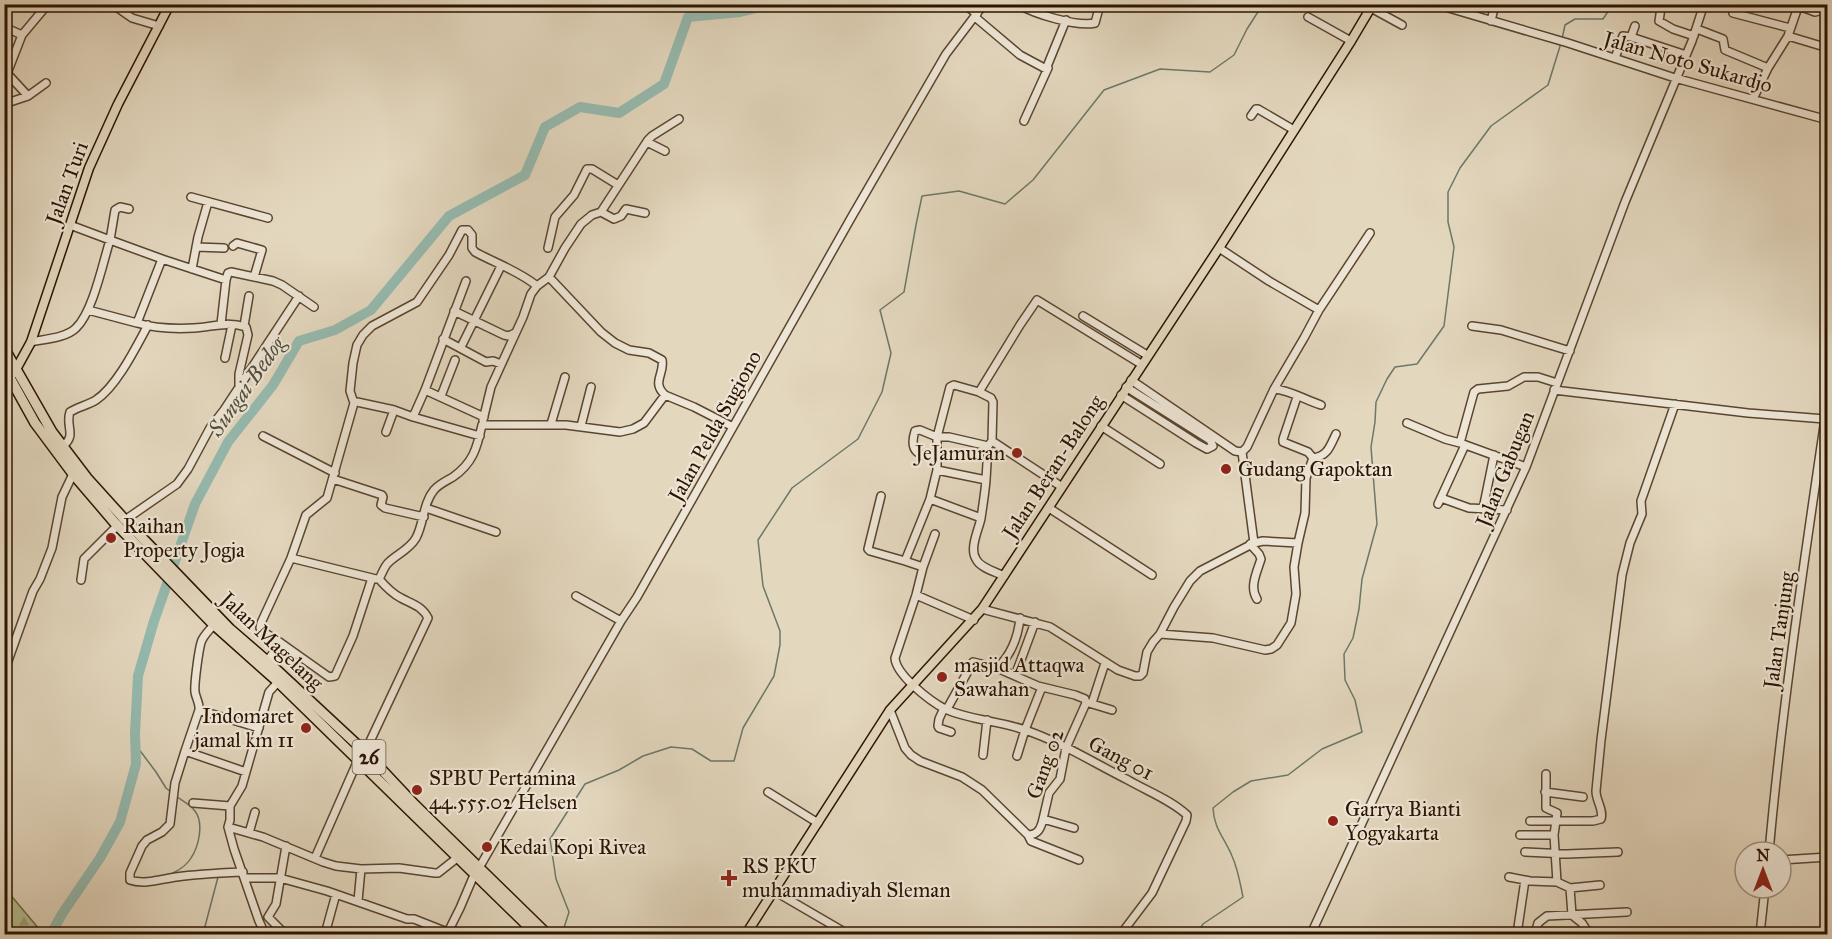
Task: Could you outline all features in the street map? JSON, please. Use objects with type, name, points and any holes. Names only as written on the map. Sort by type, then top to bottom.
[{"type":"highway","name":"Jalan Magelang","points":[[4,348],[52,432],[121,523]]},
{"type":"highway","name":"Jalan Magelang","points":[[4,367],[35,423],[74,474],[183,587],[267,661],[339,736]]},
{"type":"highway","name":"Jalan Magelang","points":[[183,587],[214,625],[361,756],[536,934]]},
{"type":"highway","name":"Jalan Magelang","points":[[361,756],[458,858],[476,871],[547,934]]},
{"type":"main road","name":"Jalan Turi","points":[[11,379],[31,342],[92,162],[118,104],[170,4]]},
{"type":"main road","name":"Jalan Beran-Balong","points":[[746,934],[890,710],[982,609],[1219,248],[1372,6]]},
{"type":"street","points":[[28,96],[6,70],[22,35],[48,4]]},
{"type":"street","points":[[112,4],[132,18],[159,26]]},
{"type":"street","points":[[964,4],[1020,55],[1043,68],[1048,68]]},
{"type":"street","name":"Jalan Pelda Sugiono","points":[[447,933],[476,871],[637,597],[851,218],[946,54],[984,4]]},
{"type":"street","points":[[1018,4],[1045,16],[1093,24],[1098,12]]},
{"type":"street","name":"Jalan Noto Sukardjo","points":[[1435,4],[1457,8],[1491,21],[1675,78],[1827,120]]},
{"type":"street","points":[[1491,21],[1495,4]]},
{"type":"street","points":[[1660,4],[1659,21],[1673,29],[1723,39],[1725,50],[1768,68]]},
{"type":"street","name":"Jalan Gabugan","points":[[1311,934],[1384,772],[1508,510],[1625,202],[1686,55],[1704,4]]},
{"type":"street","points":[[1754,99],[1768,68],[1789,32],[1799,5],[1815,12],[1819,11],[1823,4]]},
{"type":"street","points":[[1372,6],[1402,25]]},
{"type":"street","points":[[1733,13],[1827,48]]},
{"type":"street","points":[[1308,17],[1351,41]]},
{"type":"street","points":[[1024,121],[1048,68],[1065,20]]},
{"type":"street","points":[[1631,37],[1635,26]]},
{"type":"street","points":[[4,27],[22,35]]},
{"type":"street","points":[[1616,58],[1623,36],[1686,55]]},
{"type":"street","points":[[4,104],[28,96],[46,83]]},
{"type":"street","points":[[1251,116],[1258,109],[1294,130]]},
{"type":"street","points":[[537,286],[530,280],[475,252],[470,232],[465,229],[460,232],[449,255],[417,302],[372,326],[357,345],[352,363],[350,391],[354,404],[327,498],[306,515],[291,558],[261,623],[262,631],[326,675],[335,676],[376,578],[388,563],[415,540],[432,491],[454,476],[469,461],[477,448],[491,387],[531,294],[549,277],[581,224],[591,215],[601,212],[652,136],[679,118]]},
{"type":"street","points":[[647,142],[665,151]]},
{"type":"street","points":[[548,248],[555,217],[574,195],[587,169],[592,169],[618,184]]},
{"type":"street","points":[[191,197],[268,218]]},
{"type":"street","points":[[192,269],[208,202]]},
{"type":"street","points":[[31,342],[62,336],[76,328],[88,310],[110,240],[115,210],[120,207],[129,208]]},
{"type":"street","points":[[601,212],[614,219],[621,216],[626,209],[645,213]]},
{"type":"street","points":[[70,225],[226,280]]},
{"type":"street","points":[[1242,452],[1247,447],[1274,389],[1319,310],[1370,233]]},
{"type":"street","points":[[233,246],[237,243],[262,250],[254,277]]},
{"type":"street","points":[[196,247],[224,248]]},
{"type":"street","points":[[1219,248],[1319,310]]},
{"type":"street","points":[[137,323],[162,259]]},
{"type":"street","points":[[461,347],[501,266]]},
{"type":"street","points":[[221,324],[226,280],[228,273],[231,272],[282,285],[314,307]]},
{"type":"street","points":[[549,277],[601,332],[615,343],[629,350],[649,354],[662,360],[658,387],[664,395],[733,427]]},
{"type":"street","points":[[413,417],[466,281]]},
{"type":"street","points":[[239,387],[239,374],[248,335],[244,326],[249,296]]},
{"type":"street","points":[[81,580],[84,559],[121,523],[177,484],[188,469],[210,428],[299,297]]},
{"type":"street","points":[[979,392],[1038,299],[1141,364]]},
{"type":"street","points":[[88,310],[148,325],[196,328],[221,324],[244,326]]},
{"type":"street","points":[[454,311],[504,335],[509,336],[515,333]]},
{"type":"street","points":[[1083,316],[1147,355]]},
{"type":"street","points":[[63,446],[70,437],[68,416],[70,412],[92,403],[106,391],[126,364],[148,325]]},
{"type":"street","points":[[225,358],[232,325]]},
{"type":"street","points":[[1472,326],[1501,330],[1570,351]]},
{"type":"street","points":[[443,339],[486,362],[493,361],[501,364]]},
{"type":"street","points":[[441,396],[455,360]]},
{"type":"street","points":[[552,424],[565,377]]},
{"type":"street","points":[[1508,510],[1469,508],[1440,501],[1463,444],[1476,389],[1508,386],[1524,377],[1538,377],[1556,386],[1675,404],[1787,417],[1826,416]]},
{"type":"street","points":[[1129,384],[1236,451],[1242,452]]},
{"type":"street","points":[[1121,395],[1196,443],[1207,449],[1213,446],[1210,440],[1129,384]]},
{"type":"street","points":[[905,561],[930,499],[937,470],[936,437],[950,387],[954,386],[979,392],[991,398],[993,402],[986,480],[974,557],[983,566],[1004,576]]},
{"type":"street","points":[[581,426],[591,387]]},
{"type":"street","points":[[1274,389],[1284,390],[1321,405]]},
{"type":"street","points":[[425,390],[484,417]]},
{"type":"street","points":[[482,425],[552,424],[620,432],[644,423],[664,395]]},
{"type":"street","points":[[1298,397],[1283,439],[1285,443],[1308,452],[1313,458]]},
{"type":"street","points":[[354,404],[357,402],[394,410],[480,436]]},
{"type":"street","points":[[1530,821],[1601,819],[1602,815],[1596,796],[1622,575],[1630,543],[1642,514],[1641,501],[1675,404]]},
{"type":"street","points":[[386,432],[394,410]]},
{"type":"street","name":"Jalan Tanjung","points":[[1770,840],[1775,781],[1826,416]]},
{"type":"street","points":[[1407,423],[1445,439],[1526,467]]},
{"type":"street","points":[[1101,426],[1161,465]]},
{"type":"street","points":[[938,459],[917,453],[913,444],[915,431],[920,430],[936,437],[990,444],[1062,487]]},
{"type":"street","points":[[1313,458],[1322,457],[1327,453],[1336,434]]},
{"type":"street","points":[[263,436],[334,476],[382,495],[381,506],[424,517]]},
{"type":"street","points":[[1242,452],[1252,543],[1261,559],[1253,588],[1257,599]]},
{"type":"street","points":[[1483,509],[1494,455]]},
{"type":"street","points":[[1161,634],[1213,638],[1265,650],[1277,645],[1291,623],[1296,594],[1294,567],[1305,513],[1306,478],[1313,458]]},
{"type":"street","points":[[937,470],[986,480]]},
{"type":"street","points":[[4,672],[33,591],[52,548],[63,497],[74,474]]},
{"type":"street","points":[[881,496],[868,549],[923,567]]},
{"type":"street","points":[[930,499],[981,518]]},
{"type":"street","points":[[426,507],[496,532]]},
{"type":"street","points":[[1049,507],[1152,575]]},
{"type":"street","points":[[935,534],[916,595],[974,620]]},
{"type":"street","points":[[982,609],[1050,627],[1105,663],[1118,670],[1140,676],[1143,673],[1147,652],[1161,634],[1190,581],[1200,571],[1252,543],[1263,541],[1298,543]]},
{"type":"street","points":[[291,558],[376,578],[399,597],[424,610],[428,618],[361,756],[315,858]]},
{"type":"street","name":"Gang 01","points":[[916,595],[895,658],[899,671],[912,684],[946,709],[1025,730],[1066,748],[1158,796],[1187,815],[1186,822],[1152,893],[1121,934]]},
{"type":"street","points":[[576,596],[621,621]]},
{"type":"street","points":[[997,668],[1009,655],[1020,618]]},
{"type":"street","points":[[1015,676],[1035,622]]},
{"type":"street","points":[[214,625],[202,640],[199,651],[195,695],[200,705],[175,783],[170,824],[142,846],[130,873],[130,880],[137,882],[193,875],[280,878],[336,894],[407,919],[414,919],[447,933]]},
{"type":"street","points":[[267,661],[281,643]]},
{"type":"street","points":[[951,732],[939,728],[939,719],[973,663],[997,668],[1042,687],[1084,698],[1089,703],[1112,710]]},
{"type":"street","name":"Gang 02","points":[[1074,828],[1043,819],[1049,793],[1060,779],[1066,748],[1089,703],[1105,663]]},
{"type":"street","points":[[265,934],[228,827],[230,806],[242,786],[269,692],[278,682]]},
{"type":"street","points":[[1017,756],[1042,687]]},
{"type":"street","points":[[199,710],[259,728]]},
{"type":"street","points":[[890,710],[905,748],[911,755],[920,761],[962,777],[982,790],[1028,835],[1031,841],[1079,860]]},
{"type":"street","points":[[983,755],[987,720]]},
{"type":"street","points":[[185,751],[246,772]]},
{"type":"street","points":[[1546,774],[1546,808],[1557,813],[1554,835],[1557,882]]},
{"type":"street","points":[[768,792],[818,823]]},
{"type":"street","points":[[1545,792],[1583,797]]},
{"type":"street","points":[[193,803],[230,806]]},
{"type":"street","points":[[249,833],[255,812]]},
{"type":"street","points":[[1028,835],[1039,831],[1043,819]]},
{"type":"street","points":[[228,827],[286,846],[336,866],[361,869],[399,868],[438,873],[458,858]]},
{"type":"street","points":[[1521,835],[1554,835]]},
{"type":"street","points":[[286,846],[276,904],[268,917],[281,930],[290,934]]},
{"type":"street","points":[[1525,852],[1618,852]]},
{"type":"street","points":[[1793,859],[1827,857]]},
{"type":"street","points":[[357,901],[361,869]]},
{"type":"street","points":[[1509,877],[1557,882],[1570,888],[1600,885]]},
{"type":"street","points":[[1518,934],[1525,880]]},
{"type":"street","points":[[1570,888],[1572,915],[1582,923],[1589,934]]},
{"type":"street","points":[[774,891],[841,930]]},
{"type":"street","points":[[325,934],[336,894]]},
{"type":"street","points":[[1760,934],[1764,900]]},
{"type":"street","points":[[1535,934],[1538,923],[1547,916],[1627,912]]},
{"type":"green space","points":[[4,880],[8,892],[40,930],[53,934],[5,934]]},
{"type":"waterway","name":"Sungai Bedog","points":[[51,934],[100,858],[120,822],[136,764],[138,676],[154,621],[195,504],[228,442],[273,385],[299,341],[335,330],[371,310],[449,216],[525,175],[545,127],[580,107],[619,113],[664,84],[688,17],[740,12],[772,4]]},
{"type":"waterway","points":[[562,934],[569,912],[556,879],[550,839],[585,784],[619,770],[643,756],[671,747],[692,749],[711,761],[734,761],[743,728],[774,676],[780,645],[780,631],[763,586],[758,540],[792,488],[858,439],[882,392],[891,353],[880,310],[904,292],[922,196],[959,191],[1005,204],[1033,180],[1104,90],[1160,69],[1210,72],[1234,55],[1263,4]]},
{"type":"waterway","points":[[1562,39],[1565,25],[1575,19],[1603,19],[1613,4]]},
{"type":"waterway","points":[[1197,934],[1203,924],[1243,897],[1236,866],[1217,827],[1213,808],[1251,781],[1288,775],[1322,749],[1362,732],[1355,700],[1345,680],[1344,654],[1353,638],[1362,579],[1377,524],[1371,447],[1376,402],[1395,367],[1417,364],[1444,326],[1454,247],[1448,222],[1448,192],[1460,168],[1491,126],[1548,85],[1561,43]]},
{"type":"waterway","points":[[135,744],[172,793]]},
{"type":"waterway","points":[[174,875],[173,873],[185,865],[194,853],[200,828],[195,811],[176,796]]},
{"type":"waterway","points":[[203,934],[218,877]]},
{"type":"waterway","points":[[249,904],[259,931]]},
{"type":"place","name":"JeJamuran","points":[[1017,453]]},
{"type":"place","name":"Gudang Gapoktan","points":[[1226,469]]},
{"type":"place","name":"Raihan Property Jogja","points":[[111,538]]},
{"type":"place","name":"masjid Attaqwa Sawahan","points":[[942,677]]},
{"type":"place","name":"Indomaret jamal km 11","points":[[306,728]]},
{"type":"place","name":"SPBU Pertamina 44.555.02 Helsen","points":[[417,790]]},
{"type":"place","name":"Garrya Bianti Yogyakarta","points":[[1333,821]]},
{"type":"place","name":"Kedai Kopi Rivea","points":[[487,847]]},
{"type":"place","name":"RS PKU muhammadiyah Sleman","points":[[729,878]]}]
